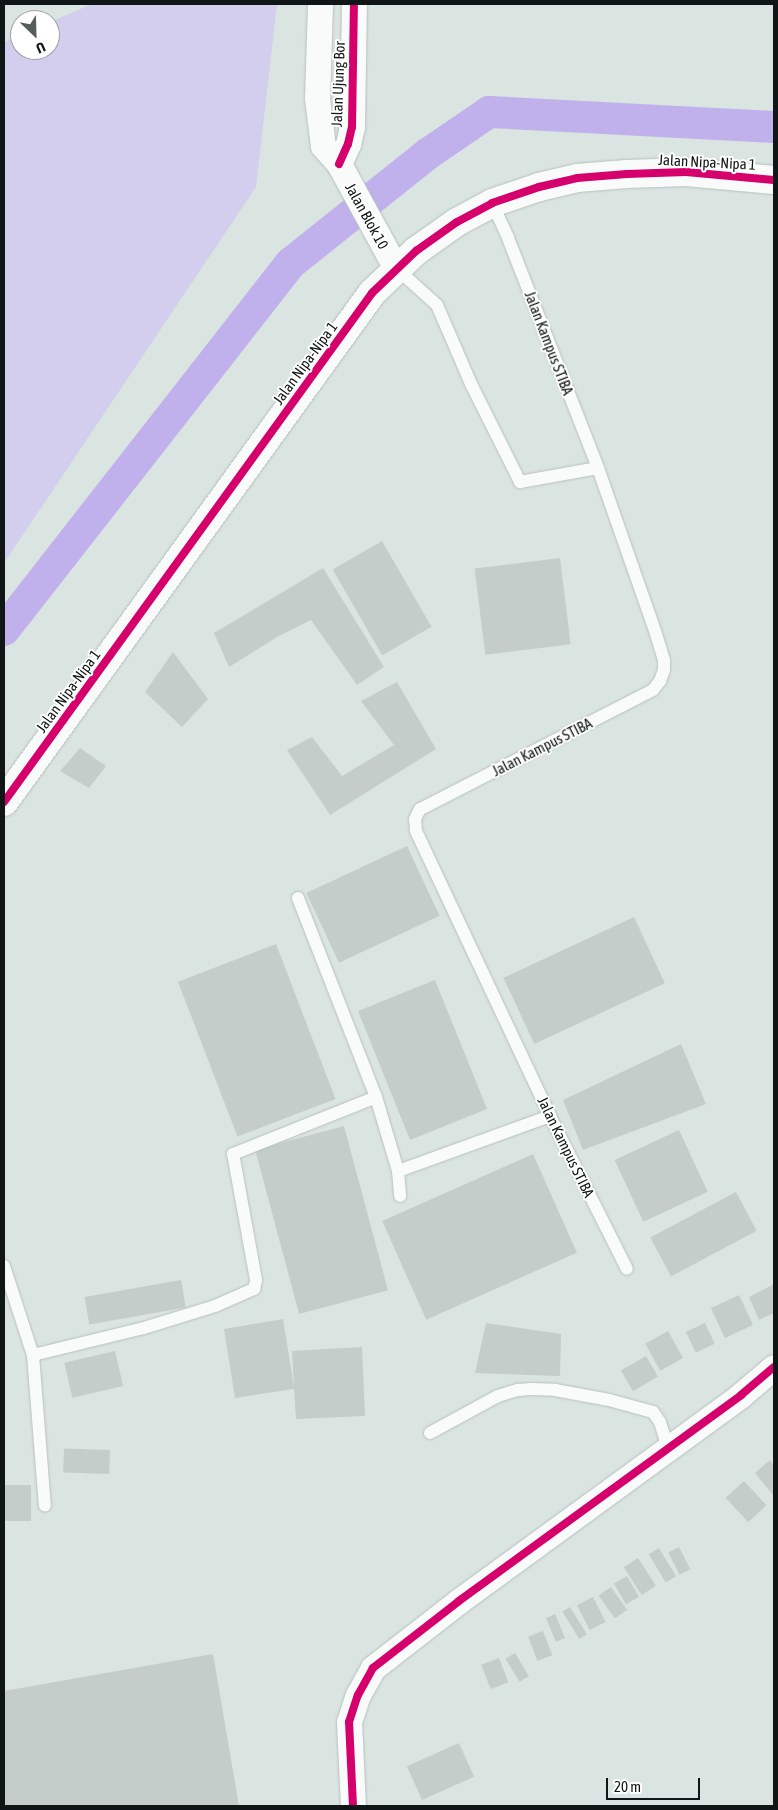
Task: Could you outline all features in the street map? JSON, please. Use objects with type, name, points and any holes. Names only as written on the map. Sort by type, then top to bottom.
[{"type":"street","name":"Jalan Ujung Bor","points":[[320,4],[317,98],[319,128],[322,146],[344,173]]},
{"type":"street","name":"Jalan Ujung Bor","points":[[344,173],[352,126],[354,4]]},
{"type":"street","name":"Jalan Nipa-Nipa 1","points":[[4,802],[372,293],[396,268],[416,251],[457,222],[492,204],[539,187],[578,178],[686,172],[774,180]]},
{"type":"street","name":"Jalan Blok 10","points":[[344,173],[396,268]]},
{"type":"street","points":[[354,1806],[349,1722],[358,1694],[373,1668],[459,1601],[741,1395],[774,1367]]},
{"type":"lane","name":"Jalan Kampus STIBA","points":[[492,204],[508,238],[598,468],[656,634],[664,660],[664,670],[660,681],[652,690],[420,809],[415,819],[416,831],[550,1116],[627,1269]]},
{"type":"lane","points":[[396,268],[437,306],[471,384],[520,482],[598,468]]},
{"type":"lane","points":[[298,898],[376,1097],[398,1171],[400,1196]]},
{"type":"lane","points":[[33,1355],[144,1328],[215,1306],[254,1289],[256,1280],[234,1154],[376,1097]]},
{"type":"lane","points":[[398,1171],[550,1116]]},
{"type":"lane","points":[[4,1266],[33,1355],[45,1506]]},
{"type":"lane","points":[[430,1434],[498,1396],[518,1390],[555,1390],[609,1400],[653,1412],[660,1422],[668,1448]]},
{"type":"shaded area","points":[[92,4],[277,4],[256,187],[4,563],[4,42],[10,39],[10,60],[60,60],[60,18]]},
{"type":"building","points":[[382,541],[432,627],[382,655],[333,570]]},
{"type":"building","points":[[560,558],[571,644],[485,655],[475,568]]},
{"type":"building","points":[[323,568],[384,667],[357,685],[311,620],[277,637],[229,667],[214,633]]},
{"type":"building","points":[[173,652],[208,699],[182,727],[145,692]]},
{"type":"building","points":[[397,682],[436,749],[330,815],[287,750],[312,737],[342,776],[394,745],[361,701]]},
{"type":"building","points":[[80,748],[106,766],[89,788],[60,771]]},
{"type":"building","points":[[407,846],[440,916],[339,963],[306,893]]},
{"type":"building","points":[[634,917],[665,983],[534,1044],[503,978]]},
{"type":"building","points":[[276,944],[335,1099],[237,1137],[178,982]]},
{"type":"building","points":[[435,980],[487,1109],[410,1140],[358,1011]]},
{"type":"building","points":[[681,1044],[706,1104],[583,1150],[563,1100]]},
{"type":"building","points":[[344,1126],[388,1290],[299,1314],[255,1150]]},
{"type":"building","points":[[679,1130],[708,1192],[643,1222],[615,1160]]},
{"type":"building","points":[[533,1154],[577,1253],[426,1320],[382,1221]]},
{"type":"building","points":[[736,1192],[757,1231],[671,1276],[650,1238]]},
{"type":"building","points":[[181,1280],[186,1308],[89,1325],[84,1297]]},
{"type":"building","points":[[774,1284],[774,1313],[759,1320],[749,1297]]},
{"type":"building","points":[[739,1295],[753,1325],[725,1338],[711,1308]]},
{"type":"building","points":[[283,1319],[294,1387],[292,1351],[362,1347],[365,1416],[296,1419],[294,1389],[235,1398],[224,1329]]},
{"type":"building","points":[[486,1323],[561,1334],[560,1376],[475,1373]]},
{"type":"building","points":[[705,1323],[715,1344],[696,1353],[686,1332]]},
{"type":"building","points":[[668,1331],[683,1358],[660,1371],[645,1344]]},
{"type":"building","points":[[115,1351],[123,1386],[72,1398],[64,1363]]},
{"type":"building","points":[[646,1356],[658,1377],[633,1391],[621,1370]]},
{"type":"building","points":[[64,1448],[110,1450],[109,1474],[63,1472]]},
{"type":"building","points":[[770,1460],[774,1466],[774,1496],[755,1473]]},
{"type":"building","points":[[744,1481],[767,1505],[748,1522],[726,1498]]},
{"type":"building","points":[[4,1485],[31,1485],[31,1521],[4,1521]]},
{"type":"building","points":[[679,1547],[690,1569],[680,1575],[668,1552]]},
{"type":"building","points":[[659,1548],[676,1576],[666,1582],[649,1554]]},
{"type":"building","points":[[638,1558],[656,1586],[642,1595],[624,1567]]},
{"type":"building","points":[[627,1576],[639,1597],[626,1604],[614,1584]]},
{"type":"building","points":[[611,1587],[627,1610],[615,1619],[599,1596]]},
{"type":"building","points":[[593,1597],[606,1622],[590,1630],[577,1605]]},
{"type":"building","points":[[570,1607],[587,1634],[579,1639],[562,1612]]},
{"type":"building","points":[[555,1614],[565,1638],[556,1642],[546,1618]]},
{"type":"building","points":[[543,1631],[552,1655],[537,1661],[528,1637]]},
{"type":"building","points":[[515,1653],[529,1676],[519,1682],[506,1659]]},
{"type":"building","points":[[213,1654],[239,1806],[4,1806],[4,1691]]},
{"type":"building","points":[[499,1658],[508,1682],[491,1689],[481,1665]]},
{"type":"building","points":[[459,1743],[474,1777],[422,1800],[407,1766]]},
{"type":"waterway","points":[[4,630],[291,263],[429,153],[489,112],[774,127]]},
{"type":"cycle path","points":[[339,164],[348,144],[352,127],[354,4]]},
{"type":"cycle path","points":[[4,802],[372,293],[416,251],[457,222],[492,203],[539,187],[577,178],[686,172],[774,180]]},
{"type":"cycle path","points":[[353,1806],[349,1722],[358,1695],[373,1668],[459,1601],[741,1395],[774,1367]]}]
